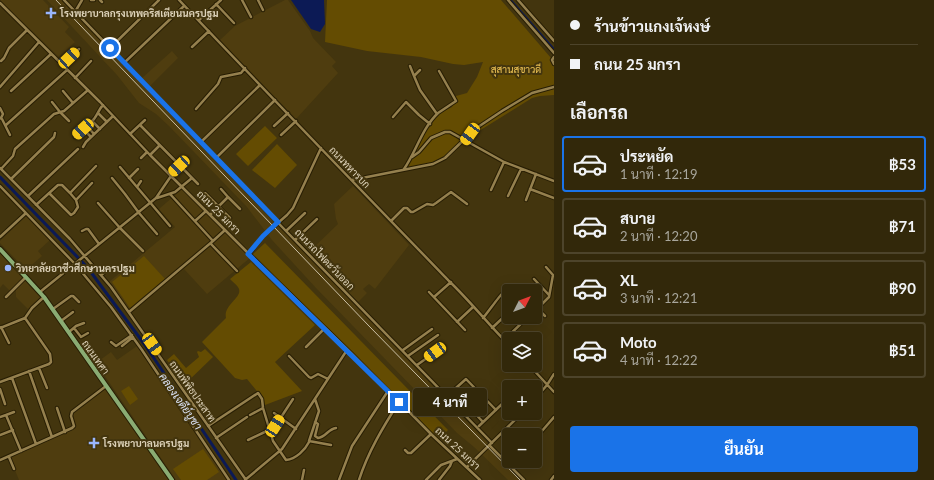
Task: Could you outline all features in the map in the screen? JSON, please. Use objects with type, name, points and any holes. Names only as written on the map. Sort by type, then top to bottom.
[{"type":"main road","name":"ถนนเทศา","points":[[0,249],[26,276],[53,309],[172,480]]},
{"type":"street","name":"ถนนรถไฟตะวันออก","points":[[64,0],[492,443]]},
{"type":"street","points":[[75,12],[82,0]]},
{"type":"street","points":[[110,48],[159,0]]},
{"type":"street","name":"ถนนทหารบก","points":[[179,0],[390,221],[451,282],[502,338]]},
{"type":"street","points":[[198,20],[221,0]]},
{"type":"street","points":[[242,0],[251,17]]},
{"type":"street","points":[[258,0],[262,10]]},
{"type":"street","points":[[508,0],[554,53]]},
{"type":"street","points":[[518,0],[554,41]]},
{"type":"street","name":"ถนน 25 มกรา","points":[[0,3],[114,116],[170,176],[248,254],[325,328],[431,434],[480,480]]},
{"type":"street","points":[[216,4],[234,23]]},
{"type":"street","points":[[124,63],[184,6]]},
{"type":"street","points":[[1,61],[9,48],[27,30]]},
{"type":"street","points":[[192,47],[209,31]]},
{"type":"street","points":[[0,87],[39,42]]},
{"type":"street","points":[[64,66],[68,59],[79,49]]},
{"type":"street","points":[[11,90],[36,70],[51,54]]},
{"type":"street","points":[[554,57],[552,60],[554,64]]},
{"type":"street","points":[[75,78],[91,61]]},
{"type":"street","points":[[410,66],[420,90],[438,114]]},
{"type":"street","points":[[196,109],[218,84],[221,77],[241,73],[245,68]]},
{"type":"street","points":[[6,125],[67,70]]},
{"type":"street","points":[[414,76],[420,70]]},
{"type":"street","points":[[403,170],[430,124],[438,114],[456,101],[439,71]]},
{"type":"street","points":[[201,142],[260,85]]},
{"type":"street","points":[[352,180],[433,164],[440,161],[465,140],[475,129],[519,100],[532,93],[554,88]]},
{"type":"street","points":[[0,168],[13,156],[15,149],[54,114],[64,112],[88,90]]},
{"type":"street","points":[[63,91],[74,103]]},
{"type":"street","points":[[216,158],[275,100]]},
{"type":"street","points":[[52,102],[69,120]]},
{"type":"street","points":[[393,117],[406,102],[430,124]]},
{"type":"street","points":[[75,136],[92,121],[103,105]]},
{"type":"street","points":[[0,108],[3,114],[1,118],[10,135]]},
{"type":"street","points":[[98,112],[107,122]]},
{"type":"street","points":[[274,126],[288,113]]},
{"type":"street","points":[[83,147],[94,134],[114,116]]},
{"type":"street","points":[[130,134],[145,120]]},
{"type":"street","points":[[92,121],[100,129]]},
{"type":"street","points":[[281,135],[296,121]]},
{"type":"street","points":[[140,125],[198,184]]},
{"type":"street","points":[[87,126],[94,134]]},
{"type":"street","points":[[83,129],[91,137]]},
{"type":"street","points":[[412,157],[419,152],[431,138],[445,132],[450,132],[504,162],[554,181]]},
{"type":"street","points":[[11,179],[54,137],[55,133]]},
{"type":"street","points":[[142,158],[159,146]]},
{"type":"street","points":[[248,254],[263,236],[293,208],[321,148]]},
{"type":"street","points":[[28,196],[78,149]]},
{"type":"street","points":[[40,292],[151,203],[156,198],[170,176],[187,159]]},
{"type":"street","points":[[491,190],[504,162]]},
{"type":"street","points":[[70,193],[96,166]]},
{"type":"street","points":[[120,167],[170,226]]},
{"type":"street","name":"ถนนพิพิธประสาท","points":[[0,168],[101,274],[245,480]]},
{"type":"street","points":[[508,196],[521,168]]},
{"type":"street","points":[[129,178],[138,169]]},
{"type":"street","points":[[526,200],[536,174]]},
{"type":"street","points":[[112,178],[157,234]]},
{"type":"street","points":[[156,198],[175,192],[192,178]]},
{"type":"street","points":[[137,187],[141,181]]},
{"type":"street","points":[[76,200],[92,183]]},
{"type":"street","points":[[36,205],[49,193],[59,185],[70,193],[76,200],[78,207],[74,213],[70,215],[49,193]]},
{"type":"street","points":[[0,186],[75,264],[103,297],[142,350],[229,480]]},
{"type":"street","points":[[221,189],[240,209]]},
{"type":"street","points":[[530,189],[554,198]]},
{"type":"street","points":[[390,221],[404,208],[408,208],[411,212],[413,212],[427,204],[434,204],[451,192],[467,204]]},
{"type":"street","points":[[206,193],[230,218]]},
{"type":"street","points":[[170,194],[237,270]]},
{"type":"street","points":[[210,215],[228,197]]},
{"type":"street","points":[[98,203],[143,251]]},
{"type":"street","points":[[195,221],[206,211]]},
{"type":"street","points":[[0,237],[26,213]]},
{"type":"street","points":[[286,231],[305,213]]},
{"type":"street","points":[[295,240],[317,219]]},
{"type":"street","points":[[82,231],[88,229],[99,244]]},
{"type":"street","points":[[129,312],[212,243],[225,230]]},
{"type":"street","points":[[101,274],[112,267],[116,269],[119,268]]},
{"type":"street","points":[[542,304],[548,299],[553,275],[546,267]]},
{"type":"street","points":[[6,298],[26,276]]},
{"type":"street","points":[[534,279],[549,295]]},
{"type":"street","points":[[434,297],[451,282]]},
{"type":"street","points":[[429,292],[465,330]]},
{"type":"street","points":[[483,318],[502,295]]},
{"type":"street","points":[[53,309],[71,296],[79,302]]},
{"type":"street","points":[[9,343],[1,328],[25,318],[32,308],[44,297]]},
{"type":"street","points":[[457,322],[473,307]]},
{"type":"street","points":[[61,321],[73,312]]},
{"type":"street","points":[[0,382],[39,368],[51,362],[51,358],[25,318]]},
{"type":"street","points":[[492,328],[502,319]]},
{"type":"street","points":[[69,332],[84,323]]},
{"type":"street","points":[[512,332],[521,324]]},
{"type":"street","points":[[74,328],[81,337],[88,334]]},
{"type":"street","points":[[306,347],[325,328]]},
{"type":"street","points":[[402,350],[432,329]]},
{"type":"street","points":[[408,356],[438,335]]},
{"type":"street","points":[[111,342],[116,346],[132,336]]},
{"type":"street","points":[[122,346],[132,336]]},
{"type":"street","points":[[417,365],[444,346]]},
{"type":"street","points":[[245,480],[280,452],[347,350]]},
{"type":"street","points":[[288,356],[309,377],[311,378],[318,374],[328,379]]},
{"type":"street","points":[[39,368],[47,388]]},
{"type":"street","points":[[29,371],[52,437]]},
{"type":"street","points":[[535,372],[554,392]]},
{"type":"street","points":[[542,390],[554,374]]},
{"type":"street","points":[[12,378],[36,444]]},
{"type":"street","points":[[447,396],[466,379],[496,410]]},
{"type":"street","points":[[0,460],[72,428],[74,426],[71,416],[72,412],[107,386]]},
{"type":"street","points":[[0,389],[5,404]]},
{"type":"street","points":[[453,390],[483,422]]},
{"type":"street","points":[[339,480],[352,446],[388,391]]},
{"type":"street","points":[[208,426],[258,393],[262,399],[262,408],[270,434],[280,452],[288,461],[306,448],[309,442],[319,411],[315,398]]},
{"type":"street","points":[[270,434],[293,399]]},
{"type":"street","points":[[359,480],[365,462],[377,438],[399,402]]},
{"type":"street","points":[[479,426],[502,404]]},
{"type":"street","points":[[57,408],[65,432]]},
{"type":"street","points":[[216,438],[262,408]]},
{"type":"street","points":[[0,417],[14,412]]},
{"type":"street","points":[[274,413],[296,429]]},
{"type":"street","points":[[6,415],[21,451]]},
{"type":"street","points":[[542,431],[554,417]]},
{"type":"street","points":[[467,467],[515,420]]},
{"type":"street","points":[[316,422],[318,424],[315,436],[318,438],[323,437],[329,431],[336,428]]},
{"type":"street","points":[[0,435],[13,430]]},
{"type":"street","points":[[248,440],[269,430]]},
{"type":"street","points":[[405,450],[408,453],[411,453],[431,434]]},
{"type":"street","points":[[309,442],[331,445]]},
{"type":"street","points":[[490,446],[524,480]]},
{"type":"street","points":[[9,457],[14,469]]},
{"type":"street","points":[[426,480],[441,465],[457,459]]},
{"type":"street","points":[[438,480],[450,466],[452,461]]},
{"type":"street","points":[[302,480],[304,470]]},
{"type":"street","points":[[551,480],[554,476]]},
{"type":"shaded area","points":[[0,0],[43,0],[69,27],[65,32],[75,42],[59,57]]},
{"type":"shaded area","points":[[47,0],[62,0],[502,458],[502,468],[511,468],[523,480],[508,480],[474,447],[457,433],[316,288],[272,240],[247,207],[169,126],[156,114],[139,103],[117,75]]},
{"type":"shaded area","points":[[285,0],[288,0],[310,31],[313,38],[336,62],[332,66],[338,73],[296,119],[220,40],[235,26]]},
{"type":"shaded area","points":[[291,0],[324,0],[325,24],[320,32],[311,29]]},
{"type":"shaded area","points":[[172,51],[178,58],[150,86],[142,78]]},
{"type":"shaded area","points":[[353,186],[409,245],[375,289],[369,284],[363,289],[367,293],[358,302],[308,253],[338,224],[334,204]]},
{"type":"shaded area","points":[[182,189],[251,257],[207,294],[184,269],[131,313],[109,282],[175,227],[159,209]]},
{"type":"shaded area","points":[[26,216],[50,240],[38,251],[42,256],[26,270],[0,243],[0,241]]},
{"type":"shaded area","name":"วิทยาลัยอาชีวศึกษานครปฐม","points":[[0,252],[43,297],[28,309],[16,297],[16,287],[11,292],[3,284],[0,288]]},
{"type":"shaded area","points":[[137,346],[227,480],[176,480],[96,363],[111,352],[117,360]]},
{"type":"shaded area","name":"โรงพยาบาลนครปฐม","points":[[107,388],[170,480],[19,480],[10,458],[76,428],[73,415],[75,411]]},
{"type":"green space","name":"สุสานสุขาวดี","points":[[327,0],[501,0],[551,58],[554,64],[554,95],[532,98],[471,136],[469,140],[465,139],[440,161],[423,166],[402,168],[412,157],[428,128],[438,114],[452,107],[456,96],[467,93],[477,77],[483,62],[464,65],[453,64],[421,57],[367,51],[325,42]]},
{"type":"green space","points":[[265,126],[277,138],[248,166],[236,154]]},
{"type":"green space","points":[[277,144],[297,165],[275,188],[252,170]]},
{"type":"green space","points":[[265,243],[448,430],[438,440],[253,254]]},
{"type":"green space","points":[[144,256],[165,279],[130,308],[112,282]]},
{"type":"green space","points":[[251,262],[315,325],[275,362],[302,391],[265,405],[260,395],[247,379],[242,380],[235,378],[202,342],[226,318],[227,309],[238,296],[239,289],[230,279]]},
{"type":"green space","points":[[205,349],[213,357],[184,385],[167,360],[174,354],[186,368],[199,357],[198,351],[201,352]]},
{"type":"green space","points":[[129,386],[138,399],[130,405],[121,391]]},
{"type":"green space","points":[[203,449],[219,472],[207,480],[181,480],[173,469]]},
{"type":"waterway","points":[[510,0],[554,50]]},
{"type":"waterway","name":"คลองเจดีย์บูชา","points":[[0,177],[88,268],[145,345],[236,480]]},
{"type":"railway","points":[[56,0],[369,326],[520,480]]},
{"type":"place","name":"โรงพยาบาลกรุงเทพคริสเตียนนครปฐม","points":[[51,13]]},
{"type":"place","name":"วิทยาลัยอาชีวศึกษานครปฐม","points":[[8,268]]},
{"type":"place","name":"โรงพยาบาลนครปฐม","points":[[94,443]]},
{"type":"route","points":[[110,48],[278,222],[263,236],[248,254],[352,354],[399,402]]}]
